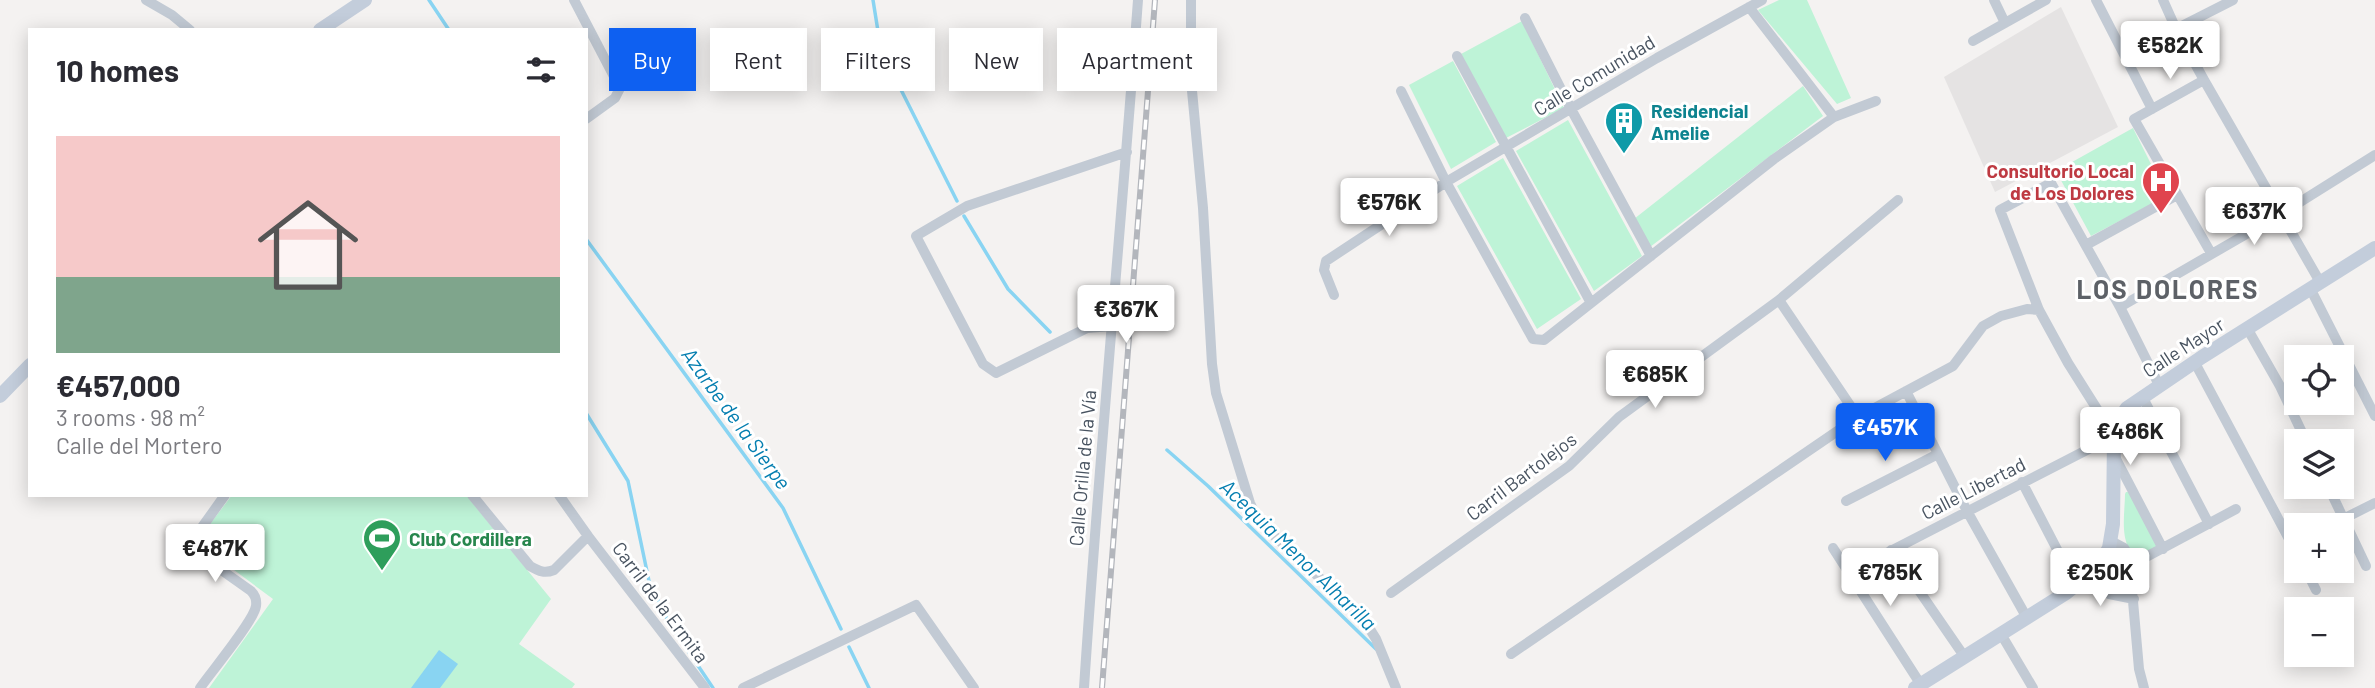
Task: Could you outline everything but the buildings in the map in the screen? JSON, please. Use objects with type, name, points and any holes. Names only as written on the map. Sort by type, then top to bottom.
[{"type":"main road","points":[[323,28],[365,0]]},
{"type":"main road","name":"Calle Mayor","points":[[1919,687],[2076,586],[2103,561],[2111,541],[2114,513],[2114,436],[2122,414],[2142,396],[2194,361],[2375,248]]},
{"type":"main road","points":[[0,396],[28,367]]},
{"type":"street","points":[[146,0],[188,28]]},
{"type":"street","points":[[574,0],[620,88],[615,98],[588,118]]},
{"type":"street","name":"Calle Orilla de la Vía","points":[[1084,688],[1139,0]]},
{"type":"street","points":[[1191,0],[1191,80],[1203,208],[1212,364],[1216,393],[1244,487],[1257,518],[1363,618],[1376,639],[1396,688]]},
{"type":"street","name":"Calle Comunidad","points":[[1334,295],[1324,270],[1326,261],[1446,182],[1657,58],[1762,0]]},
{"type":"street","points":[[1994,0],[2005,23]]},
{"type":"street","points":[[1973,41],[2046,0]]},
{"type":"street","points":[[2096,0],[2152,109]]},
{"type":"street","points":[[2163,0],[2204,80],[2281,214],[2375,416]]},
{"type":"street","points":[[2176,29],[2233,0]]},
{"type":"street","points":[[1749,7],[1834,117]]},
{"type":"street","points":[[1525,18],[1570,109],[1651,256]]},
{"type":"street","points":[[1457,56],[1591,303]]},
{"type":"street","points":[[2204,80],[2134,120],[2211,253]]},
{"type":"street","points":[[1401,92],[1446,182],[1533,339],[1544,341],[1774,159],[1834,117],[1876,101]]},
{"type":"street","points":[[1112,326],[1087,328],[996,373],[983,365],[916,236],[967,206],[1127,152]]},
{"type":"street","points":[[2120,307],[2281,214],[2375,155]]},
{"type":"street","points":[[2114,436],[2068,363],[2039,310],[2000,210],[2051,183],[2160,385]]},
{"type":"street","points":[[2086,245],[2177,195]]},
{"type":"street","name":"Carril Bartolejos","points":[[1391,593],[1569,466],[1619,417],[1779,300],[1898,200]]},
{"type":"street","points":[[1779,300],[1858,418]]},
{"type":"street","points":[[1511,654],[1858,418],[1953,366],[1983,326],[2001,316],[2027,309],[2039,310]]},
{"type":"street","points":[[2247,328],[2280,386],[2300,429]]},
{"type":"street","points":[[2194,361],[2284,530]]},
{"type":"street","points":[[1906,391],[1967,511],[2027,618]]},
{"type":"street","points":[[2142,396],[2209,524]]},
{"type":"street","name":"Calle Libertad","points":[[1848,573],[2114,436]]},
{"type":"street","points":[[1846,501],[1938,454]]},
{"type":"street","points":[[2113,454],[2163,548]]},
{"type":"street","points":[[2022,482],[2076,586]]},
{"type":"street","points":[[200,688],[256,607],[255,595],[251,591],[196,552],[195,537],[224,497]]},
{"type":"street","name":"Carril de la Ermita","points":[[474,497],[530,566],[539,572],[554,570],[588,536],[705,688]]},
{"type":"street","points":[[560,497],[588,536]]},
{"type":"street","points":[[2354,514],[2375,503]]},
{"type":"street","points":[[2131,565],[2236,509]]},
{"type":"street","points":[[2111,541],[2124,548],[2131,565],[2139,669],[2144,688]]},
{"type":"street","points":[[2354,541],[2366,566]]},
{"type":"street","points":[[1833,548],[1919,687]]},
{"type":"street","points":[[1891,550],[1964,656]]},
{"type":"street","points":[[2093,572],[2109,594],[2134,599]]},
{"type":"street","points":[[2312,583],[2316,590]]},
{"type":"street","points":[[743,688],[916,605],[974,688]]},
{"type":"street","points":[[2001,634],[2033,688]]},
{"type":"shaded area","points":[[2061,7],[2118,127],[1995,192],[1944,77]]},
{"type":"green space","points":[[1779,0],[1807,0],[1851,98],[1837,104],[1758,10]]},
{"type":"green space","points":[[1522,21],[1564,108],[1506,138],[1461,54]]},
{"type":"green space","points":[[1453,61],[1496,142],[1451,169],[1409,85]]},
{"type":"green space","points":[[1803,86],[1823,116],[1650,247],[1634,219]]},
{"type":"green space","points":[[1568,120],[1642,256],[1594,291],[1516,151]]},
{"type":"green space","points":[[2133,128],[2167,196],[2091,236],[2056,171]]},
{"type":"green space","points":[[1503,158],[1581,299],[1537,329],[1457,186]]},
{"type":"green space","points":[[2126,492],[2129,492],[2158,547],[2138,557],[2132,552],[2125,538]]},
{"type":"green space","name":"Club Cordillera","points":[[230,497],[468,497],[551,599],[519,644],[575,684],[572,688],[209,688],[273,599],[199,544],[201,536]]},
{"type":"water","points":[[439,650],[458,664],[440,688],[411,688]]},
{"type":"waterway","name":"Azarbe de la Sierpe","points":[[429,0],[448,28]]},
{"type":"waterway","name":"Acequia Menor Alharilla","points":[[873,0],[881,50],[957,201]]},
{"type":"waterway","name":"Acequia Menor Alharilla","points":[[964,216],[1008,289],[1050,332]]},
{"type":"waterway","name":"Azarbe de la Sierpe","points":[[588,242],[783,508],[841,629]]},
{"type":"waterway","points":[[588,416],[628,481],[649,581],[668,621],[713,688]]},
{"type":"waterway","name":"Acequia Menor Alharilla","points":[[1167,450],[1208,486],[1376,649]]},
{"type":"waterway","name":"Azarbe de la Sierpe","points":[[849,647],[869,688]]},
{"type":"railway","points":[[1102,688],[1155,0]]},
{"type":"place","name":"Residencial Amelie","points":[[1624,155]]},
{"type":"place","name":"Consultorio Local de Los Dolores","points":[[2161,215]]},
{"type":"place","name":"Club Cordillera","points":[[382,572]]},
{"type":"district","name":"LOS DOLORES","points":[[2168,288]]}]
